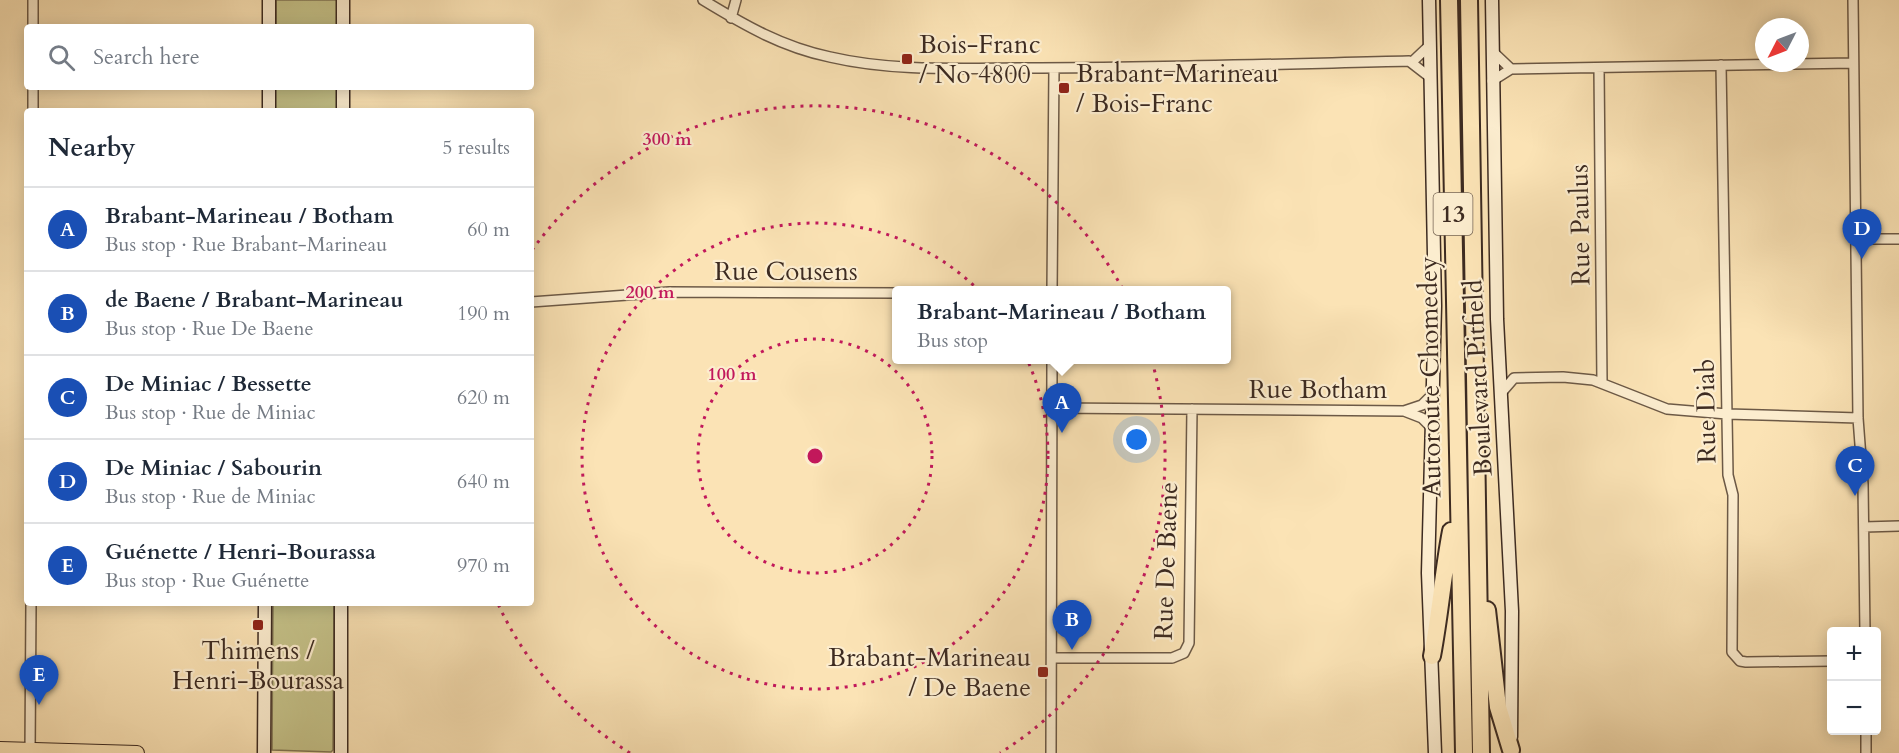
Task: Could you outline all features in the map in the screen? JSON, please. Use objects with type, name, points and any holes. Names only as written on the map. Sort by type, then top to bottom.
[{"type":"highway","name":"Autoroute Chomedey","points":[[1449,0],[1464,753]]},
{"type":"highway","name":"Autoroute Chomedey","points":[[1468,0],[1481,753]]},
{"type":"highway","points":[[1432,656],[1439,619],[1441,581],[1458,501]]},
{"type":"highway","points":[[1478,547],[1495,658],[1498,707],[1511,751]]},
{"type":"main road","points":[[269,0],[269,24]]},
{"type":"main road","points":[[343,0],[343,24]]},
{"type":"main road","name":"Boulevard Pitfield","points":[[1429,0],[1434,393],[1428,563],[1435,753]]},
{"type":"main road","name":"Boulevard Pitfield","points":[[1492,0],[1499,363],[1512,611],[1511,751]]},
{"type":"main road","points":[[269,90],[269,108]]},
{"type":"main road","points":[[343,90],[343,108]]},
{"type":"main road","points":[[264,753],[265,606]]},
{"type":"main road","points":[[341,606],[341,753]]},
{"type":"main road","points":[[0,749],[137,753]]},
{"type":"street","points":[[33,0],[33,24]]},
{"type":"street","points":[[703,0],[731,18],[788,46],[855,62],[920,67],[1054,68],[1412,62],[1431,78]]},
{"type":"street","points":[[731,18],[736,0]]},
{"type":"street","points":[[1852,0],[1858,418],[1864,526],[1865,627]]},
{"type":"street","points":[[1412,62],[1430,45]]},
{"type":"street","points":[[1492,51],[1511,69]]},
{"type":"street","points":[[1492,81],[1511,69],[1854,63]]},
{"type":"street","name":"Rue Diab","points":[[1721,65],[1728,475],[1733,495],[1732,652],[1740,661],[1746,662],[1827,662]]},
{"type":"street","points":[[1052,286],[1054,68]]},
{"type":"street","name":"Rue Paulus","points":[[1599,68],[1602,382]]},
{"type":"street","points":[[33,90],[33,108]]},
{"type":"street","points":[[1856,239],[1899,239]]},
{"type":"street","name":"Rue Cousens","points":[[534,302],[669,292],[892,293]]},
{"type":"street","points":[[1499,363],[1514,378],[1563,377],[1602,382],[1667,409],[1727,414],[1858,418]]},
{"type":"street","points":[[1051,753],[1052,364]]},
{"type":"street","points":[[1501,393],[1514,378]]},
{"type":"street","name":"Rue Botham","points":[[1053,408],[1404,411],[1422,405],[1434,393]]},
{"type":"street","name":"Rue De Baene","points":[[1052,658],[1172,658],[1184,653],[1189,643],[1192,409]]},
{"type":"street","name":"Rue Botham","points":[[1404,411],[1422,418],[1432,428]]},
{"type":"street","points":[[1864,526],[1899,526]]},
{"type":"street","points":[[30,751],[31,606]]},
{"type":"street","points":[[1866,735],[1866,753]]},
{"type":"shaded area","points":[[276,0],[337,0],[337,24],[276,24]]},
{"type":"shaded area","points":[[275,90],[337,90],[337,108],[275,108]]},
{"type":"shaded area","points":[[273,606],[334,606],[333,750],[331,752],[272,750]]},
{"type":"place","name":"Bois-Franc / No 4800","points":[[907,59]]},
{"type":"place","name":"Brabant-Marineau / Bois-Franc","points":[[1064,88]]},
{"type":"place","name":"De Miniac / Sabourin","points":[[1862,259]]},
{"type":"place","name":"Brabant-Marineau / Botham","points":[[1062,433]]},
{"type":"place","name":"De Miniac / Bessette","points":[[1855,496]]},
{"type":"place","name":"Thimens / Henri-Bourassa","points":[[258,625]]},
{"type":"place","name":"de Baene / Brabant-Marineau","points":[[1072,650]]},
{"type":"place","name":"Brabant-Marineau / De Baene","points":[[1043,672]]},
{"type":"place","name":"Guénette / Henri-Bourassa","points":[[39,705]]}]
